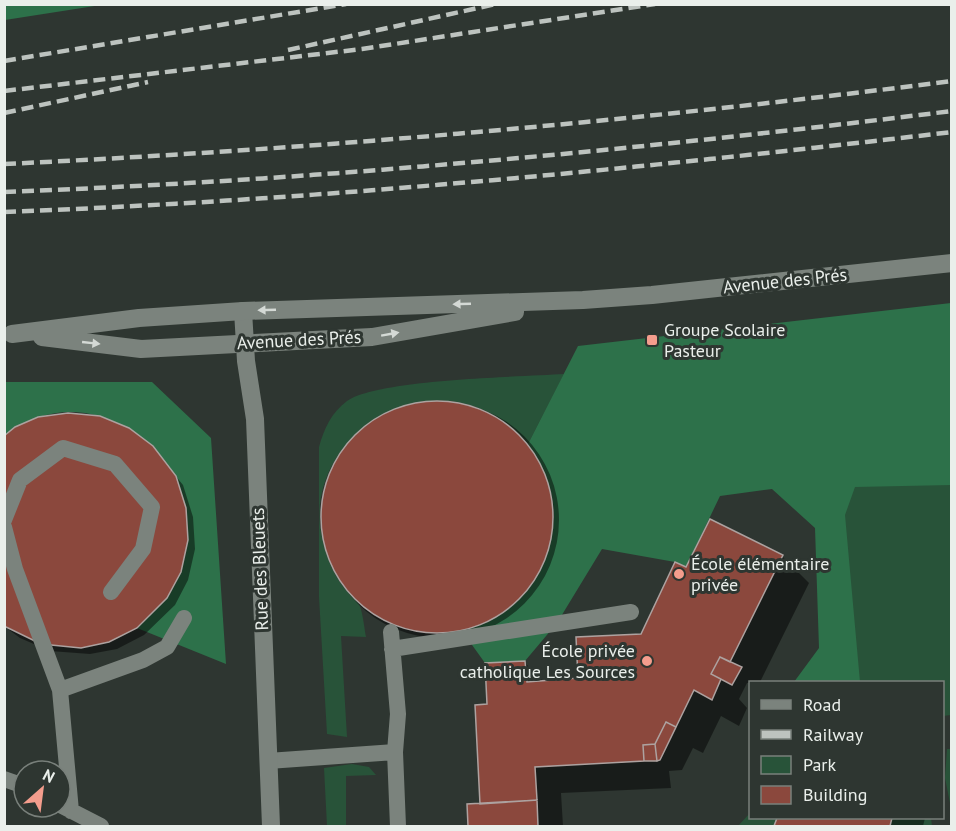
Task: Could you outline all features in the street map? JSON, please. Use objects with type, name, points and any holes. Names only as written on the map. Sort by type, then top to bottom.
[{"type":"main road","name":"Avenue des Prés","points":[[8,334],[139,318],[243,311],[584,300],[951,263]]},
{"type":"main road","name":"Avenue des Prés","points":[[8,334],[141,349],[372,337],[584,300]]},
{"type":"main road","name":"Rue des Bleuets","points":[[243,311],[255,419],[271,826]]},
{"type":"lane","points":[[4,520],[20,480],[63,448],[115,464],[152,507],[143,549],[111,592]]},
{"type":"lane","points":[[4,527],[15,569],[60,690],[63,759]]},
{"type":"lane","points":[[392,649],[631,612]]},
{"type":"lane","points":[[60,690],[143,660],[167,647],[184,618]]},
{"type":"lane","points":[[391,632],[398,714],[395,752],[398,826]]},
{"type":"lane","points":[[268,760],[395,752]]},
{"type":"lane","points":[[72,812],[101,826]]},
{"type":"green space","points":[[5,4],[101,4],[101,5],[5,20]]},
{"type":"green space","points":[[951,303],[951,485],[855,487],[845,515],[860,681],[795,681],[819,648],[815,528],[772,489],[720,496],[686,567],[675,562],[602,549],[557,623],[525,661],[485,663],[462,631],[492,619],[510,608],[522,596],[541,568],[552,536],[553,503],[547,480],[528,444],[578,346]]},
{"type":"green space","points":[[951,362],[951,715],[944,716],[944,681],[813,681],[831,633],[814,373]]},
{"type":"green space","points":[[564,374],[528,444],[497,418],[476,407],[447,401],[418,402],[391,411],[366,425],[346,445],[330,469],[321,496],[320,526],[323,543],[340,582],[360,606],[366,637],[341,636],[347,737],[327,734],[319,597],[319,447],[332,416],[347,401],[363,394],[388,388],[450,380]]},
{"type":"green space","points":[[5,382],[152,382],[211,438],[226,664],[137,628],[162,602],[178,580],[188,532],[181,495],[165,463],[140,437],[109,419],[74,412],[39,417],[5,436]]},
{"type":"green space","points":[[947,749],[951,749],[951,808],[945,778]]},
{"type":"green space","points":[[352,764],[369,767],[376,775],[346,776],[346,826],[327,826],[324,768]]},
{"type":"green space","points":[[749,814],[749,819],[777,819],[774,826],[738,826]]},
{"type":"green space","points":[[892,819],[931,819],[932,826],[890,826]]},
{"type":"building","points":[[437,401],[460,403],[492,415],[511,427],[527,443],[548,483],[553,517],[551,540],[539,572],[527,591],[511,607],[471,628],[437,633],[414,631],[382,619],[363,607],[347,591],[326,551],[321,517],[323,494],[335,462],[347,443],[363,427],[403,406]]},
{"type":"building","points":[[68,413],[100,416],[129,428],[153,446],[176,476],[186,508],[188,540],[181,572],[167,598],[137,628],[109,642],[81,648],[41,644],[4,626],[4,436],[15,427],[38,417]]},
{"type":"building","name":"École privée catholique Les Sources","points":[[710,519],[783,555],[730,662],[720,657],[711,674],[721,679],[712,700],[694,690],[676,727],[666,722],[655,744],[643,745],[644,761],[535,767],[537,800],[480,804],[475,705],[487,704],[485,663],[525,661],[527,682],[578,678],[576,637],[641,634],[675,562],[686,567]]},
{"type":"building","points":[[720,657],[742,667],[732,685],[711,674]]},
{"type":"building","points":[[666,722],[676,727],[660,760],[657,761],[655,744]]},
{"type":"building","points":[[655,744],[657,761],[644,761],[643,745]]},
{"type":"building","points":[[537,800],[538,826],[468,826],[467,804]]},
{"type":"building","points":[[777,819],[892,819],[890,826],[774,826]]},
{"type":"railway","points":[[4,61],[346,4]]},
{"type":"railway","points":[[288,50],[496,4]]},
{"type":"railway","points":[[4,91],[362,49],[655,4]]},
{"type":"railway","points":[[4,164],[242,150],[479,132],[716,109],[952,81]]},
{"type":"railway","points":[[4,113],[148,82]]},
{"type":"railway","points":[[4,192],[242,180],[479,162],[952,111]]},
{"type":"railway","points":[[4,212],[242,200],[479,181],[952,132]]},
{"type":"place","name":"Groupe Scolaire Pasteur","points":[[652,340]]},
{"type":"place","name":"École élémentaire privée","points":[[679,574]]},
{"type":"place","name":"École privée catholique Les Sources","points":[[647,661]]}]
